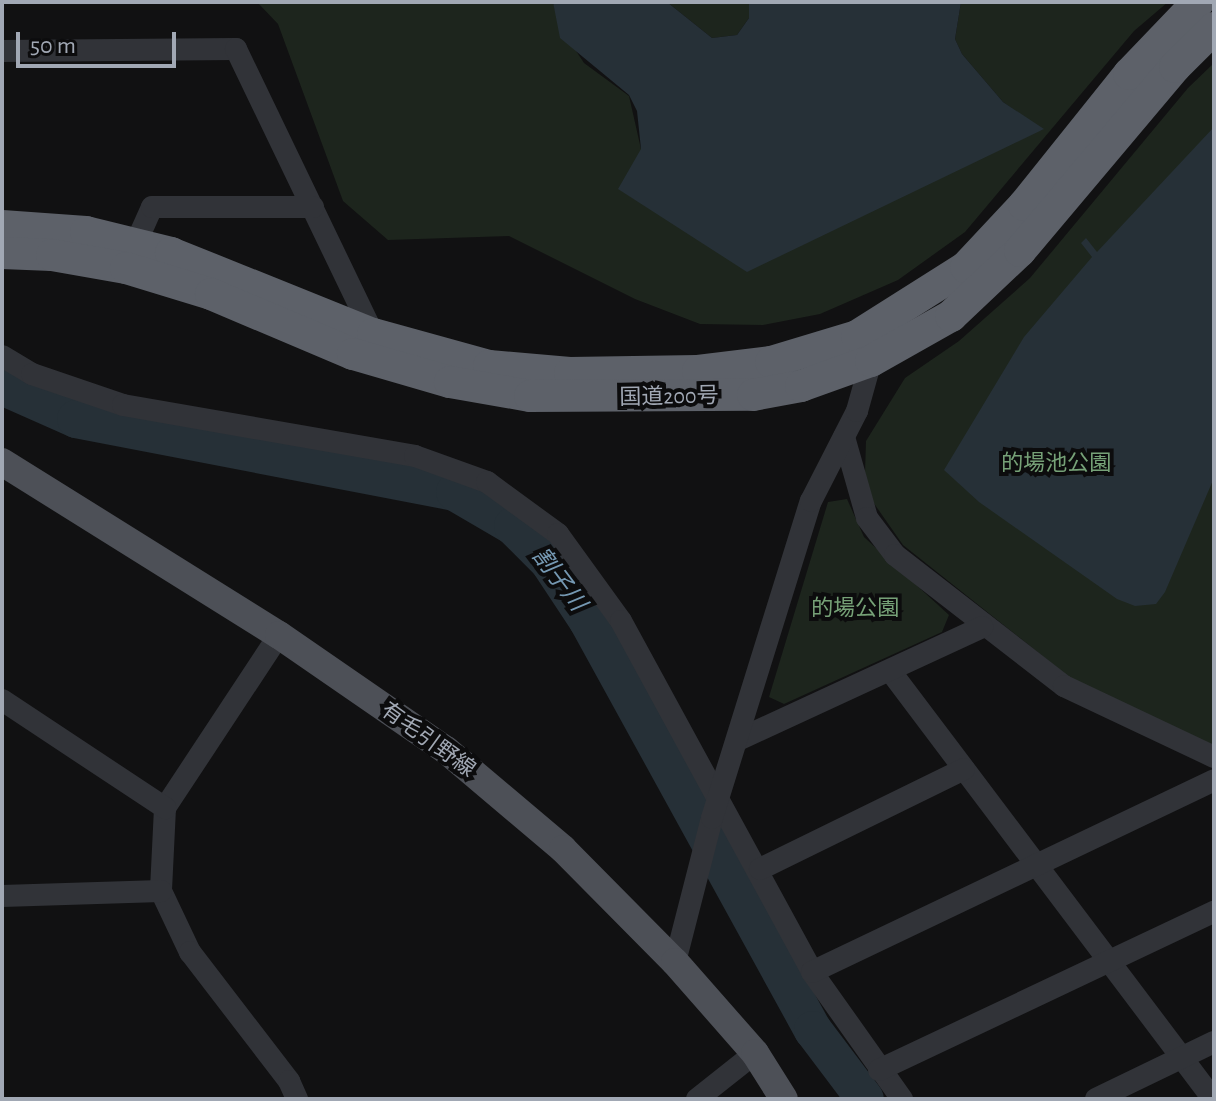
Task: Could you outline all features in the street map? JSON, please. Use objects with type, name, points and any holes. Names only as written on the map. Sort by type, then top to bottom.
[{"type":"highway","name":"国道200号","points":[[2,253],[52,255],[126,268],[211,294],[353,354],[450,382],[530,396],[753,395],[801,386],[864,348],[966,267],[1024,205],[1129,74],[1198,2]]},
{"type":"highway","name":"国道200号","points":[[2,226],[86,232],[136,243],[214,268],[373,334],[464,361],[570,373],[735,368],[806,354],[864,348],[951,316],[1003,267],[1175,67],[1214,28]]},
{"type":"main road","name":"有毛引野線","points":[[2,462],[279,635],[446,750],[563,849],[675,962],[755,1053],[784,1099]]},
{"type":"street","points":[[2,51],[236,49],[373,334]]},
{"type":"street","points":[[136,243],[152,207],[313,207]]},
{"type":"street","points":[[675,962],[715,809],[740,739],[811,501],[857,411],[864,348]]},
{"type":"street","points":[[2,356],[32,374],[123,405],[402,453],[487,482],[558,534],[612,609],[715,809],[760,869],[812,972],[902,1099]]},
{"type":"street","points":[[844,437],[867,518],[895,555],[982,627],[1064,686],[1214,757]]},
{"type":"street","points":[[740,739],[891,672],[982,627]]},
{"type":"street","points":[[279,635],[165,808],[161,891],[190,952],[289,1081],[297,1099]]},
{"type":"street","points":[[891,672],[1213,1099]]},
{"type":"street","points":[[2,700],[165,808]]},
{"type":"street","points":[[760,869],[964,769]]},
{"type":"street","points":[[812,972],[1214,780]]},
{"type":"street","points":[[2,896],[161,891]]},
{"type":"street","points":[[879,1070],[1214,912]]},
{"type":"street","points":[[1096,1099],[1214,1042]]},
{"type":"street","points":[[697,1099],[755,1053]]},
{"type":"green space","points":[[257,2],[553,2],[559,25],[584,63],[629,96],[641,149],[1043,130],[1003,102],[962,54],[955,39],[961,2],[1168,2],[1134,31],[965,232],[898,280],[820,314],[763,325],[700,324],[635,299],[509,236],[388,240],[343,201],[278,24]]},
{"type":"green space","points":[[667,2],[749,2],[749,18],[737,35],[712,38]]},
{"type":"green space","name":"的場池公園","points":[[1214,63],[1214,748],[1074,681],[903,545],[873,502],[865,473],[866,441],[905,378],[959,341],[1030,278],[1188,88]]},
{"type":"green space","name":"的場公園","points":[[847,499],[864,537],[949,615],[942,632],[784,704],[769,697],[828,502]]},
{"type":"shaded area","points":[[553,2],[667,2],[712,38],[737,35],[749,18],[749,2],[961,2],[955,39],[962,54],[1003,102],[1044,129],[747,272],[618,189],[641,149],[637,111],[629,95],[560,38]]},
{"type":"shaded area","points":[[1214,127],[1214,478],[1165,592],[1156,604],[1135,606],[1117,599],[979,502],[944,470],[1024,337],[1092,257],[1081,243],[1086,238],[1097,252]]},
{"type":"waterway","name":"割子川","points":[[2,386],[76,419],[455,492],[513,526],[549,562],[588,621],[813,1030],[865,1099]]}]
